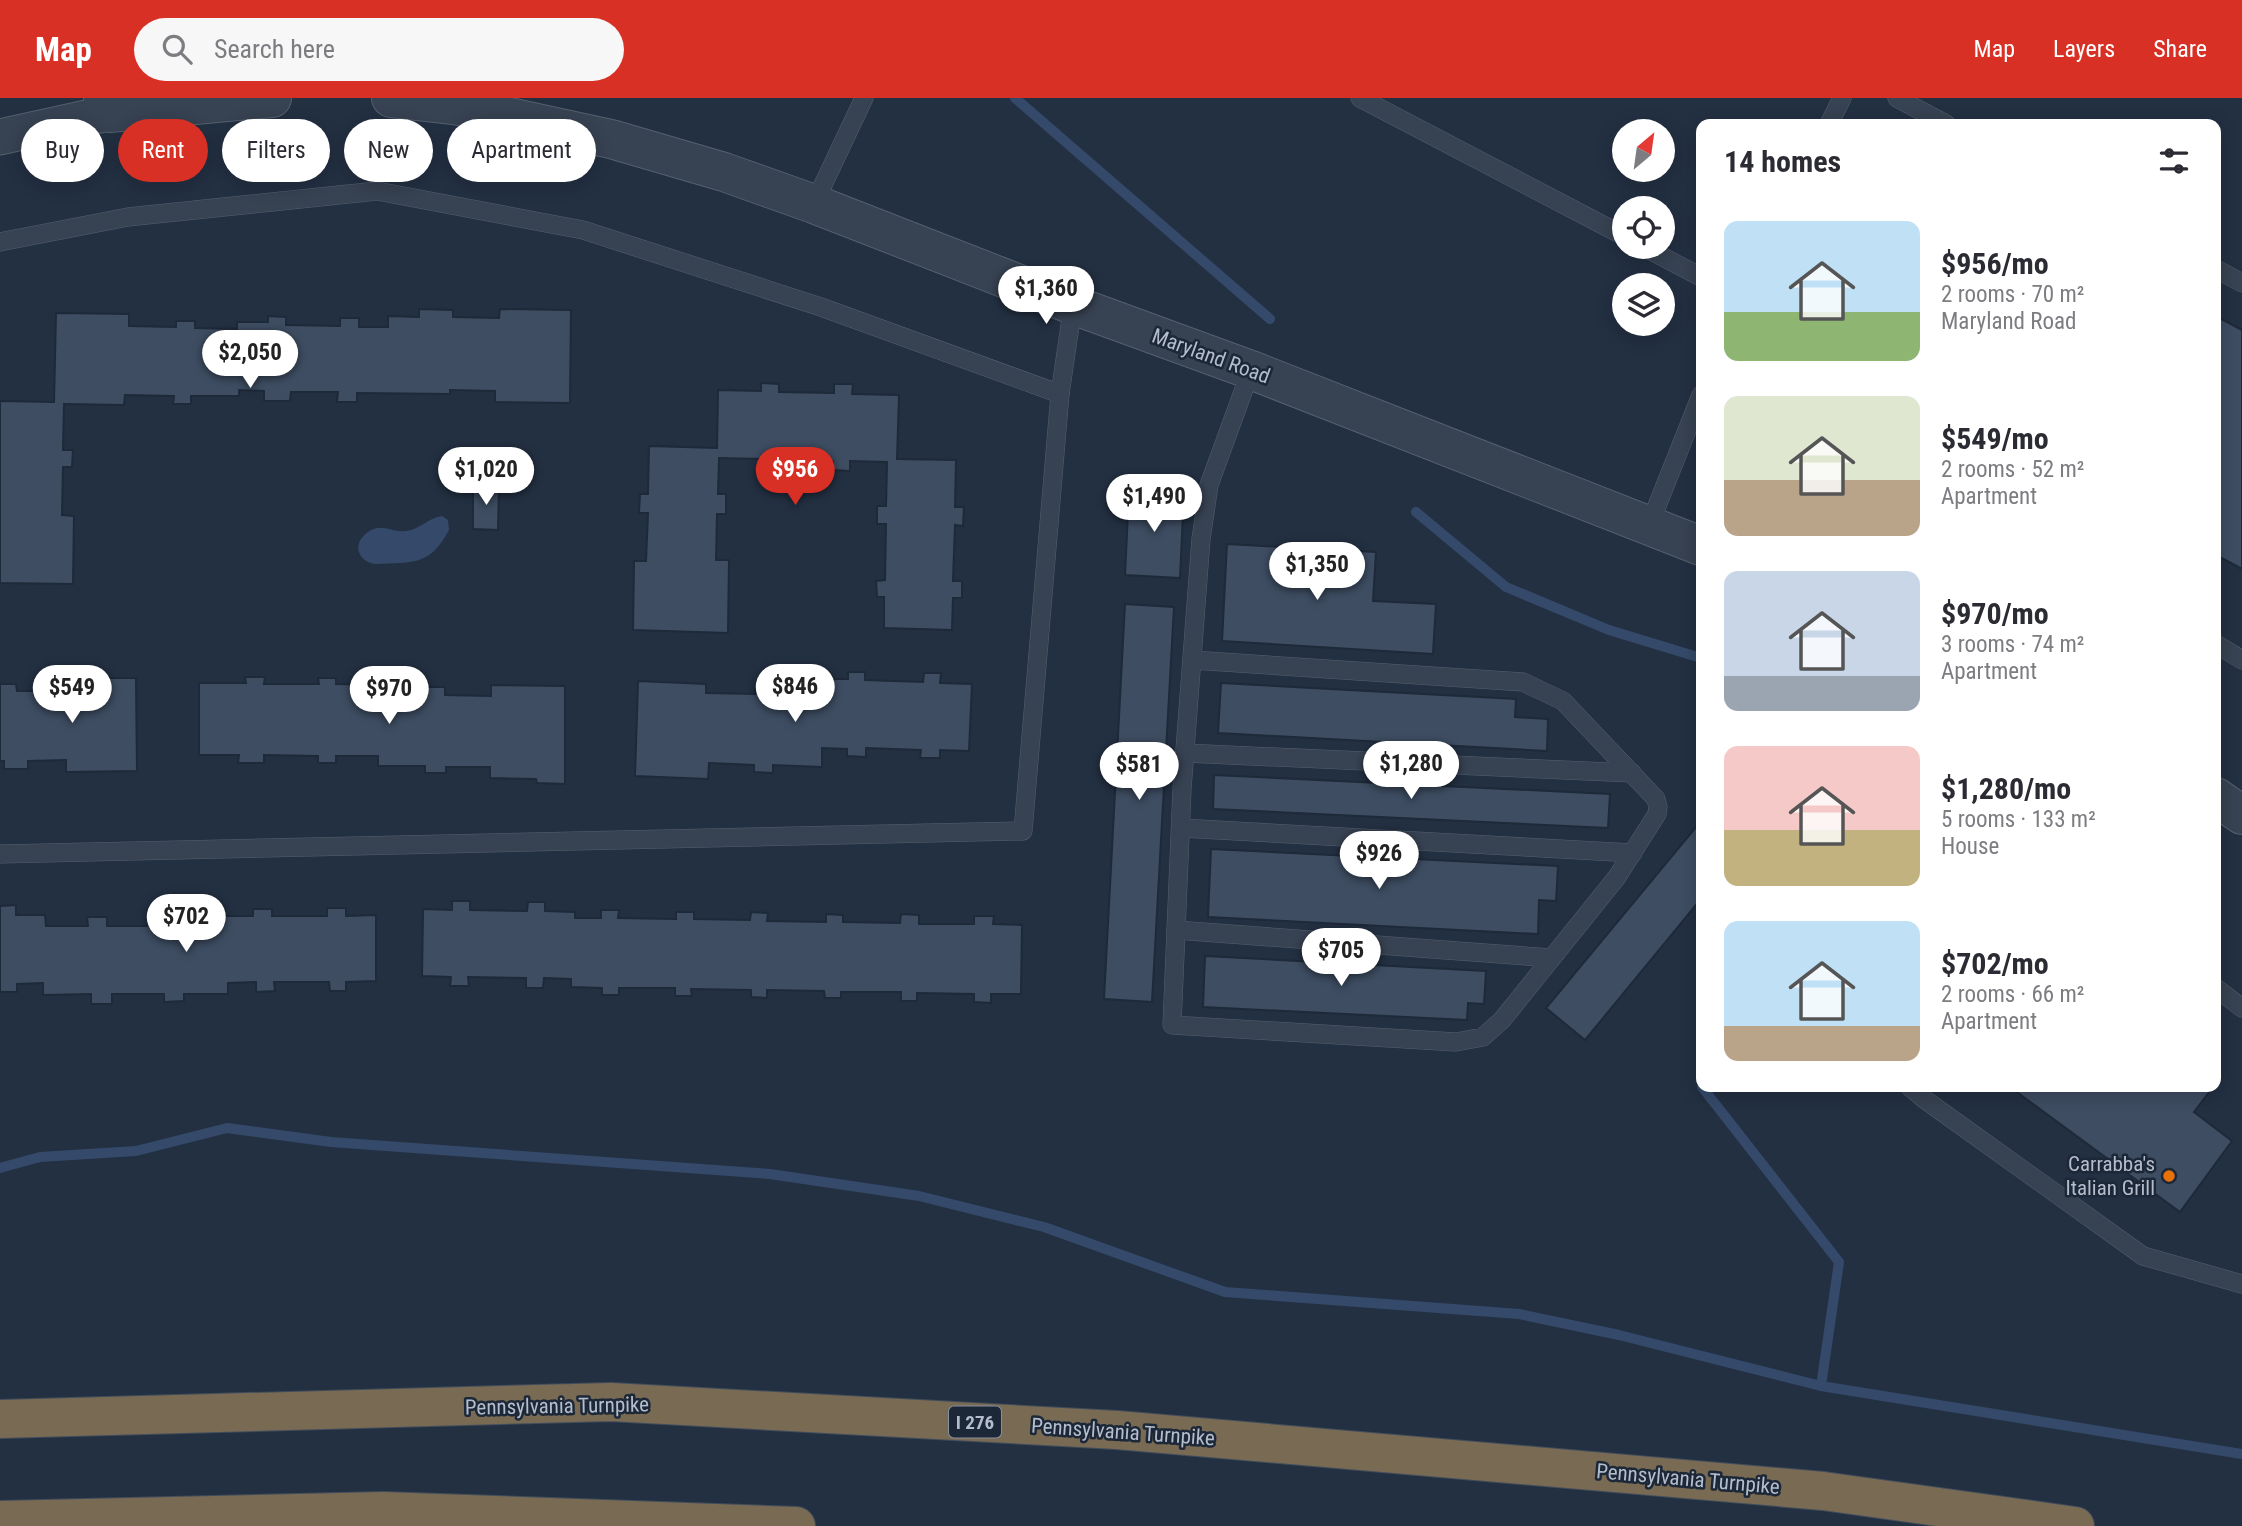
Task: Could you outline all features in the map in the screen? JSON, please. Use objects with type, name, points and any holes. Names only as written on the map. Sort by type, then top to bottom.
[{"type":"highway","name":"Pennsylvania Turnpike","points":[[0,1419],[625,1403],[1117,1430],[1823,1491],[2075,1526]]},
{"type":"highway","points":[[0,1520],[383,1511],[796,1526]]},
{"type":"street","points":[[0,137],[106,105],[272,98]]},
{"type":"street","name":"Maryland Road","points":[[391,98],[454,105],[611,139],[724,172],[1251,370],[1696,544]]},
{"type":"street","points":[[2221,801],[2242,816]]},
{"type":"lane","points":[[814,204],[864,98]]},
{"type":"lane","points":[[1360,98],[1612,230]]},
{"type":"lane","points":[[1832,119],[1842,98]]},
{"type":"lane","points":[[1897,98],[1937,119]]},
{"type":"lane","points":[[0,242],[128,217],[377,191],[583,230],[821,307],[1060,394]]},
{"type":"lane","points":[[1668,259],[1696,273]]},
{"type":"lane","points":[[2221,272],[2242,283]]},
{"type":"lane","points":[[0,854],[1023,831],[1060,394],[1073,305]]},
{"type":"lane","points":[[1192,660],[1523,682],[1563,701],[1656,799],[1657,814],[1617,877],[1502,1020],[1482,1037],[1456,1042],[1172,1025],[1185,752],[1201,539],[1209,485],[1251,370]]},
{"type":"lane","points":[[1649,526],[1696,409]]},
{"type":"lane","points":[[2221,647],[2242,660]]},
{"type":"lane","points":[[1185,752],[1632,773]]},
{"type":"lane","points":[[1181,828],[1633,853]]},
{"type":"lane","points":[[1176,930],[1552,958]]},
{"type":"lane","points":[[2221,992],[2242,1008]]},
{"type":"lane","points":[[1916,1092],[2143,1256],[2242,1284]]},
{"type":"water","points":[[442,516],[448,520],[449,530],[434,551],[418,560],[375,564],[364,559],[359,551],[358,546],[363,536],[373,529],[411,530]]},
{"type":"building","points":[[419,309],[453,310],[453,317],[499,318],[500,309],[571,310],[570,403],[495,402],[495,391],[450,390],[450,394],[357,393],[357,402],[337,402],[338,392],[291,392],[290,401],[264,401],[264,391],[239,390],[239,396],[191,396],[191,404],[173,404],[174,396],[125,395],[124,405],[64,404],[63,450],[73,450],[72,467],[63,467],[62,515],[74,516],[73,584],[0,583],[0,401],[54,402],[56,313],[129,314],[129,326],[176,327],[176,321],[195,321],[195,328],[237,329],[237,322],[268,322],[268,316],[286,317],[286,325],[340,326],[340,318],[359,318],[359,327],[388,327],[388,316],[419,317]]},
{"type":"building","points":[[2221,319],[2242,330],[2242,569],[2221,558]]},
{"type":"building","points":[[761,383],[779,384],[779,392],[834,393],[834,384],[853,384],[852,394],[899,395],[897,459],[956,460],[955,507],[964,507],[963,526],[955,525],[953,581],[962,581],[962,598],[953,598],[952,630],[884,628],[884,597],[877,597],[876,581],[885,580],[886,524],[877,524],[877,506],[886,506],[887,462],[850,461],[850,471],[833,470],[833,461],[778,460],[778,469],[760,469],[761,459],[719,458],[718,494],[726,494],[726,514],[717,514],[716,560],[729,560],[728,633],[633,630],[634,561],[646,561],[648,513],[639,513],[640,494],[648,494],[649,446],[717,448],[718,390],[761,391]]},
{"type":"building","points":[[473,484],[499,484],[498,530],[473,529]]},
{"type":"building","points":[[1129,490],[1184,493],[1180,578],[1125,575]]},
{"type":"building","points":[[1227,544],[1376,552],[1373,601],[1436,604],[1433,654],[1222,641]]},
{"type":"building","points":[[1125,604],[1174,607],[1152,1002],[1104,999]]},
{"type":"building","points":[[848,672],[865,672],[865,680],[923,682],[924,673],[941,673],[940,683],[972,684],[969,751],[940,750],[940,758],[920,758],[921,750],[866,748],[866,757],[847,756],[847,749],[822,748],[822,767],[773,765],[773,773],[754,772],[754,765],[709,763],[708,779],[635,776],[638,681],[706,684],[706,693],[755,694],[755,687],[773,688],[773,695],[820,696],[820,679],[848,679]]},
{"type":"building","points":[[245,677],[265,677],[264,684],[319,684],[318,678],[336,678],[336,684],[382,685],[382,695],[427,695],[427,687],[445,687],[445,695],[491,696],[491,685],[565,686],[565,784],[537,783],[536,779],[490,778],[490,767],[446,767],[446,773],[425,773],[425,766],[378,766],[378,756],[336,756],[336,763],[318,763],[318,756],[264,755],[264,763],[238,763],[239,755],[199,755],[199,683],[246,683]]},
{"type":"building","points":[[64,678],[136,678],[137,771],[66,772],[66,760],[28,761],[28,769],[4,769],[4,761],[0,761],[0,684],[16,684],[17,691],[64,691]]},
{"type":"building","points":[[1221,683],[1516,699],[1515,717],[1548,719],[1547,751],[1218,733]]},
{"type":"building","points":[[1214,775],[1610,794],[1608,828],[1213,809]]},
{"type":"building","points":[[1696,827],[1696,905],[1585,1040],[1546,1008]]},
{"type":"building","points":[[1211,849],[1558,866],[1556,901],[1539,900],[1538,934],[1208,917]]},
{"type":"building","points":[[452,901],[470,901],[470,910],[527,911],[528,902],[545,902],[545,911],[575,912],[575,918],[601,918],[601,910],[619,910],[618,918],[676,919],[676,912],[694,912],[694,919],[750,920],[751,912],[768,913],[767,921],[826,922],[826,914],[843,915],[843,922],[900,923],[901,914],[919,915],[919,924],[974,924],[974,916],[994,916],[993,924],[1022,925],[1021,994],[991,994],[991,1003],[974,1002],[974,994],[917,993],[917,1001],[901,1001],[901,992],[841,992],[841,998],[825,998],[824,991],[767,990],[767,998],[751,997],[751,990],[691,989],[692,996],[675,996],[675,988],[619,988],[619,995],[602,995],[602,988],[571,987],[571,979],[544,978],[543,988],[526,988],[526,978],[468,977],[469,986],[450,986],[451,977],[422,976],[423,909],[452,910]]},
{"type":"building","points":[[16,905],[16,915],[45,915],[46,926],[88,926],[87,917],[107,917],[107,926],[161,926],[161,917],[181,917],[181,924],[224,924],[225,916],[253,916],[253,909],[272,909],[272,916],[327,916],[327,908],[346,908],[346,916],[376,915],[376,981],[346,982],[346,991],[330,991],[329,982],[274,982],[275,991],[256,992],[256,982],[228,983],[228,994],[184,994],[184,1001],[164,1002],[164,994],[112,994],[112,1004],[91,1004],[91,994],[43,995],[43,983],[17,984],[17,992],[0,992],[0,906]]},
{"type":"building","points":[[1205,956],[1486,971],[1484,1004],[1468,1003],[1467,1020],[1203,1007]]},
{"type":"building","name":"Carrabba's Italian Grill","points":[[2017,1092],[2209,1092],[2194,1112],[2232,1141],[2180,1212]]},
{"type":"waterway","points":[[1015,98],[1270,319]]},
{"type":"waterway","points":[[1416,512],[1506,587],[1609,630],[1696,656]]},
{"type":"waterway","points":[[1706,1092],[1839,1262],[1821,1386]]},
{"type":"waterway","points":[[0,1168],[40,1157],[136,1151],[227,1128],[331,1142],[770,1174],[919,1196],[1044,1227],[1225,1292],[1519,1314],[1619,1335],[1821,1386],[2242,1454]]},
{"type":"place","name":"Carrabba's Italian Grill","points":[[2169,1176]]}]
